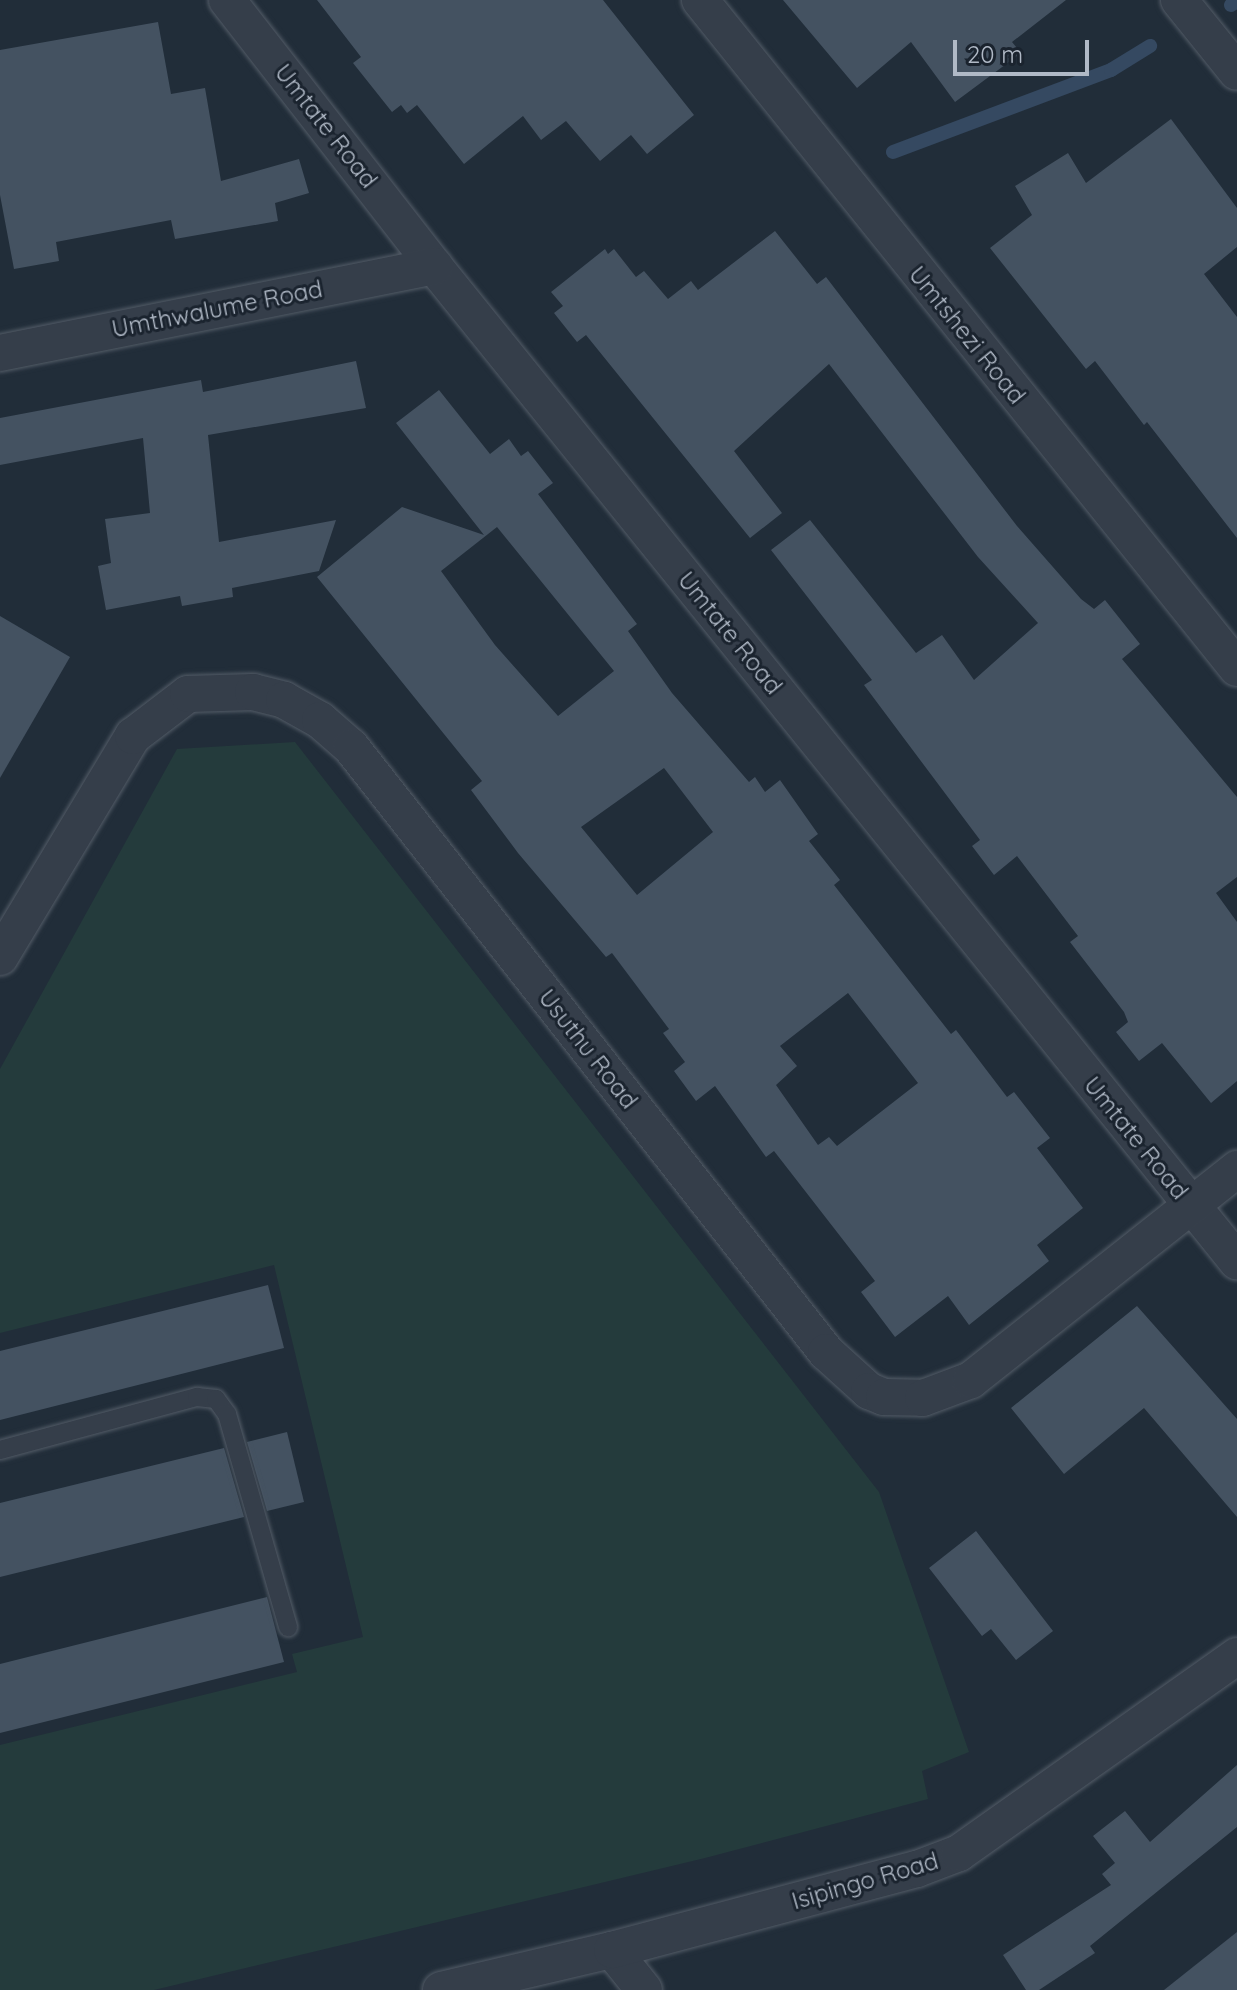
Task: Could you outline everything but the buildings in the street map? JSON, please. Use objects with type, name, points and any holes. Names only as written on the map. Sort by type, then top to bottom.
[{"type":"street","name":"Umtate Road","points":[[227,0],[434,266],[1237,1261]]},
{"type":"street","name":"Umtshezi Road","points":[[700,0],[1237,668]]},
{"type":"street","points":[[1179,0],[1237,72]]},
{"type":"street","name":"Umthwalume Road","points":[[0,353],[434,266]]},
{"type":"street","name":"Usuthu Road","points":[[0,957],[133,736],[188,694],[253,692],[284,700],[320,720],[351,747],[826,1352],[869,1391],[884,1397],[923,1398],[971,1380],[1237,1169]]},
{"type":"street","name":"Isipingo Road","points":[[441,1990],[612,1950],[917,1869],[959,1853],[1237,1656]]},
{"type":"street","points":[[612,1950],[644,1990]]},
{"type":"lane","points":[[0,1450],[197,1397],[216,1399],[227,1414],[288,1627]]},
{"type":"green space","points":[[295,742],[879,1492],[969,1752],[922,1771],[928,1799],[705,1858],[154,1990],[0,1990],[0,1745],[297,1672],[292,1654],[363,1637],[274,1265],[0,1333],[0,1069],[177,749]]},
{"type":"waterway","points":[[1231,5],[1237,1]]},
{"type":"waterway","points":[[893,152],[1111,70],[1150,46]]}]
